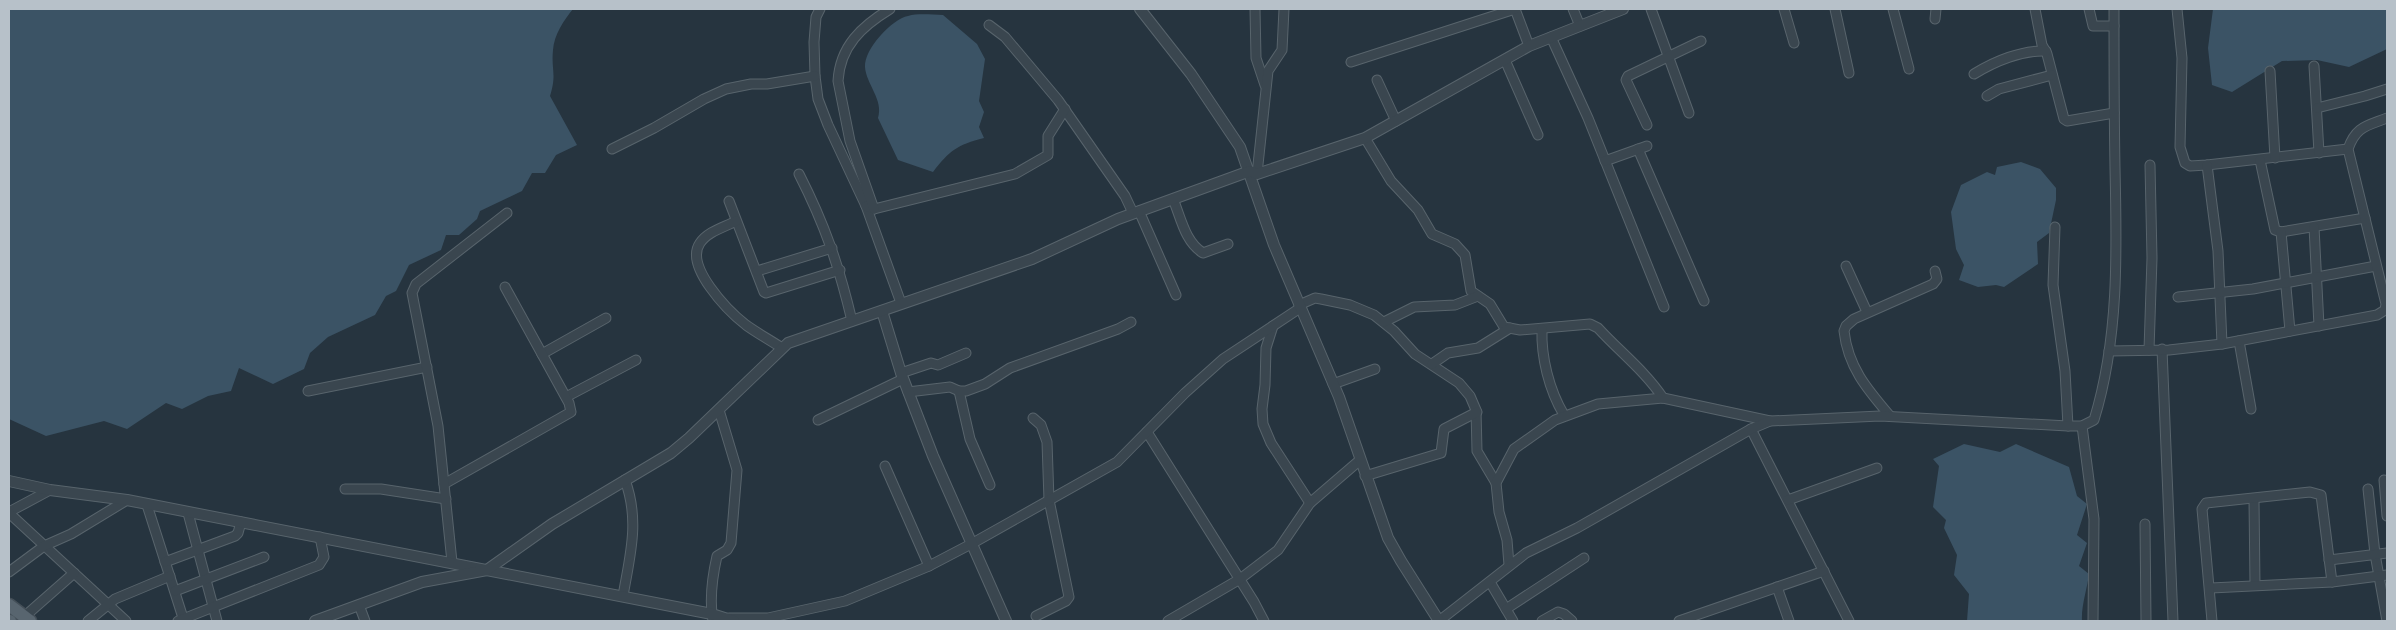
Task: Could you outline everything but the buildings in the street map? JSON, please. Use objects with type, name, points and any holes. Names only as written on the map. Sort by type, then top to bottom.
[{"type":"main road","points":[[9,605],[27,619]]},
{"type":"street","points":[[820,9],[816,17],[815,34],[815,76],[818,99],[828,125],[870,207]]},
{"type":"street","points":[[890,9],[866,24],[855,35],[845,52],[838,73],[838,81],[850,141],[901,303]]},
{"type":"street","points":[[1140,9],[1228,125],[1253,172],[1264,219],[1333,384],[1388,538],[1400,561],[1439,621],[1526,553],[1576,528],[1751,429],[1770,421]]},
{"type":"street","points":[[1255,9],[1256,58],[1266,88]]},
{"type":"street","points":[[1253,172],[1268,71],[1282,50],[1284,9]]},
{"type":"street","points":[[1351,62],[1515,9],[1529,46]]},
{"type":"street","points":[[1573,9],[1580,26]]},
{"type":"street","points":[[315,621],[422,582],[487,570],[552,524],[671,453],[719,410],[788,343],[1032,259],[1136,212],[1253,172],[1365,138],[1529,46],[1623,9]]},
{"type":"street","points":[[1651,9],[1690,113]]},
{"type":"street","points":[[1784,9],[1794,43]]},
{"type":"street","points":[[1835,9],[1850,73]]},
{"type":"street","points":[[1893,9],[1909,68]]},
{"type":"street","points":[[1935,19],[1936,9]]},
{"type":"street","points":[[2035,9],[2042,46],[2046,51],[2063,117],[2067,121],[2114,113]]},
{"type":"street","points":[[2089,9],[2093,26],[2114,26]]},
{"type":"street","points":[[1496,483],[1514,450],[1564,415],[1598,404],[1663,398],[1770,421],[1890,416],[2082,426],[2094,420],[2109,351],[2116,235],[2114,9]]},
{"type":"street","points":[[2177,9],[2182,58],[2182,156],[2185,163],[2190,166],[2207,165],[2348,149]]},
{"type":"street","points":[[989,25],[1005,37],[1064,109],[1125,196],[1136,212],[1176,295]]},
{"type":"street","points":[[1551,37],[1605,161],[1664,307]]},
{"type":"street","points":[[1647,125],[1626,80],[1628,76],[1668,55],[1701,41]]},
{"type":"street","points":[[1974,74],[2005,59],[2038,50],[2046,51]]},
{"type":"street","points":[[1505,60],[1538,135]]},
{"type":"street","points":[[2314,66],[2319,152]]},
{"type":"street","points":[[2270,71],[2275,158]]},
{"type":"street","points":[[1988,96],[1999,90],[2052,75]]},
{"type":"street","points":[[612,149],[654,128],[704,98],[726,89],[815,76]]},
{"type":"street","points":[[1377,80],[1396,121]]},
{"type":"street","points":[[2316,108],[2365,96],[2387,88]]},
{"type":"street","points":[[870,207],[958,190],[1015,174],[1028,168],[1048,155],[1048,136],[1064,109]]},
{"type":"street","points":[[2109,351],[2169,349],[2222,344],[2377,315],[2386,310],[2348,149],[2357,130],[2387,118]]},
{"type":"street","points":[[1365,138],[1392,181],[1418,210],[1432,234],[1455,244],[1464,255],[1468,264],[1471,291],[1490,304],[1504,327],[1542,329],[1590,324],[1598,328],[1653,383],[1663,398]]},
{"type":"street","points":[[1605,161],[1642,147],[1704,302]]},
{"type":"street","points":[[2260,160],[2272,224],[2275,230],[2281,232],[2365,218]]},
{"type":"street","points":[[2149,350],[2152,258],[2150,165]]},
{"type":"street","points":[[2207,165],[2221,293],[2222,344]]},
{"type":"street","points":[[798,174],[832,248],[840,270],[852,321]]},
{"type":"street","points":[[1173,199],[1190,242],[1196,249],[1203,253],[1228,244]]},
{"type":"street","points":[[729,200],[766,293],[840,270]]},
{"type":"street","points":[[452,562],[438,426],[412,288],[507,213]]},
{"type":"street","points":[[736,221],[706,235],[699,244],[695,256],[698,268],[736,316],[746,325],[782,348]]},
{"type":"street","points":[[2055,227],[2053,285],[2065,372],[2068,426]]},
{"type":"street","points":[[2314,227],[2319,326]]},
{"type":"street","points":[[2281,232],[2290,331]]},
{"type":"street","points":[[757,271],[832,248]]},
{"type":"street","points":[[1846,266],[1867,312]]},
{"type":"street","points":[[2178,297],[2221,293],[2376,266]]},
{"type":"street","points":[[1890,416],[1858,377],[1845,342],[1846,326],[1867,312],[1933,284],[1937,279],[1935,271]]},
{"type":"street","points":[[444,484],[571,412],[566,398],[505,287]]},
{"type":"street","points":[[1384,322],[1414,307],[1455,305],[1478,296]]},
{"type":"street","points":[[9,481],[50,490],[127,500],[452,562],[623,596],[712,618],[731,620],[768,618],[845,601],[929,566],[1117,462],[1223,359],[1273,326],[1299,306],[1315,298],[1332,300],[1364,310],[1384,322],[1415,354],[1459,383],[1470,396],[1476,412],[1476,448],[1496,483],[1499,512],[1507,540],[1509,565]]},
{"type":"street","points":[[882,311],[902,376],[933,456],[1006,621]]},
{"type":"street","points":[[542,354],[606,318]]},
{"type":"street","points":[[908,392],[950,387],[959,391],[966,391],[984,384],[1018,365],[1118,329],[1131,322]]},
{"type":"street","points":[[1273,326],[1266,348],[1262,410],[1263,424],[1271,443],[1310,503]]},
{"type":"street","points":[[1432,364],[1448,352],[1478,348],[1510,328]]},
{"type":"street","points":[[1542,329],[1541,340],[1546,365],[1553,390],[1564,415]]},
{"type":"street","points":[[2239,341],[2251,409]]},
{"type":"street","points":[[2169,349],[2172,621]]},
{"type":"street","points":[[818,420],[902,376],[931,363],[938,365],[966,353]]},
{"type":"street","points":[[566,398],[636,360]]},
{"type":"street","points":[[308,391],[427,367]]},
{"type":"street","points":[[1333,384],[1375,369]]},
{"type":"street","points":[[959,391],[970,439],[990,485]]},
{"type":"street","points":[[712,618],[713,571],[717,556],[727,550],[731,543],[737,486],[737,470],[719,410]]},
{"type":"street","points":[[1365,476],[1442,453],[1444,429],[1476,412]]},
{"type":"street","points":[[1033,418],[1041,425],[1046,442],[1049,500],[1069,598],[1036,616]]},
{"type":"street","points":[[2082,426],[2094,519],[2093,621]]},
{"type":"street","points":[[1751,429],[1849,621]]},
{"type":"street","points":[[1147,432],[1264,621]]},
{"type":"street","points":[[1168,621],[1240,580],[1278,550],[1310,503],[1360,460]]},
{"type":"street","points":[[885,466],[929,566]]},
{"type":"street","points":[[1788,500],[1877,468]]},
{"type":"street","points":[[623,596],[635,526],[631,496],[625,480]]},
{"type":"street","points":[[2384,480],[2387,516]]},
{"type":"street","points":[[345,490],[381,489],[446,499]]},
{"type":"street","points":[[50,490],[9,512],[126,621]]},
{"type":"street","points":[[2368,490],[2375,554],[2383,575],[2387,621]]},
{"type":"street","points":[[2212,621],[2202,508],[2210,502],[2254,500],[2310,492],[2320,495],[2332,582]]},
{"type":"street","points":[[9,572],[44,546],[71,534],[127,500]]},
{"type":"street","points":[[2254,500],[2255,585]]},
{"type":"street","points":[[147,505],[175,591],[182,620],[319,566],[324,557],[320,537]]},
{"type":"street","points":[[188,513],[217,621]]},
{"type":"street","points":[[166,562],[235,536],[241,522]]},
{"type":"street","points":[[2145,524],[2146,621]]},
{"type":"street","points":[[2329,560],[2387,553]]},
{"type":"street","points":[[175,591],[264,557]]},
{"type":"street","points":[[1506,609],[1584,558]]},
{"type":"street","points":[[1679,621],[1824,571]]},
{"type":"street","points":[[27,619],[74,573]]},
{"type":"street","points":[[2210,588],[2332,582],[2383,575]]},
{"type":"street","points":[[88,621],[127,593],[170,576]]},
{"type":"street","points":[[1490,582],[1513,621]]},
{"type":"street","points":[[1777,588],[1789,621]]},
{"type":"street","points":[[359,605],[366,621]]},
{"type":"street","points":[[1542,621],[1558,612],[1564,614],[1572,621]]},
{"type":"water","points":[[9,9],[573,9],[555,39],[553,82],[550,96],[577,145],[556,155],[545,173],[532,173],[522,191],[480,211],[477,219],[459,235],[446,235],[441,250],[409,265],[396,291],[386,296],[375,315],[328,337],[310,353],[304,369],[273,384],[239,368],[231,391],[208,396],[182,409],[166,403],[127,429],[104,421],[46,436],[9,419]]},
{"type":"water","points":[[2213,9],[2387,9],[2387,49],[2349,67],[2317,60],[2282,61],[2232,92],[2212,85],[2208,48]]},
{"type":"water","points":[[912,15],[943,15],[977,44],[985,59],[979,101],[984,112],[979,127],[984,138],[960,146],[949,153],[933,172],[898,160],[878,118],[879,105],[868,80],[865,67],[869,52],[874,44],[894,23]]},
{"type":"water","points":[[2021,162],[2040,169],[2056,188],[2056,200],[2049,233],[2037,242],[2038,264],[2004,287],[1996,285],[1978,287],[1959,280],[1964,265],[1956,249],[1951,212],[1961,185],[1987,172],[1995,175],[1997,167]]},
{"type":"water","points":[[1964,444],[2000,452],[2016,444],[2069,467],[2077,496],[2087,504],[2077,535],[2087,543],[2079,566],[2089,574],[2083,604],[2082,621],[1967,621],[1969,594],[1954,575],[1957,555],[1944,528],[1946,520],[1933,507],[1939,466],[1933,459]]}]
